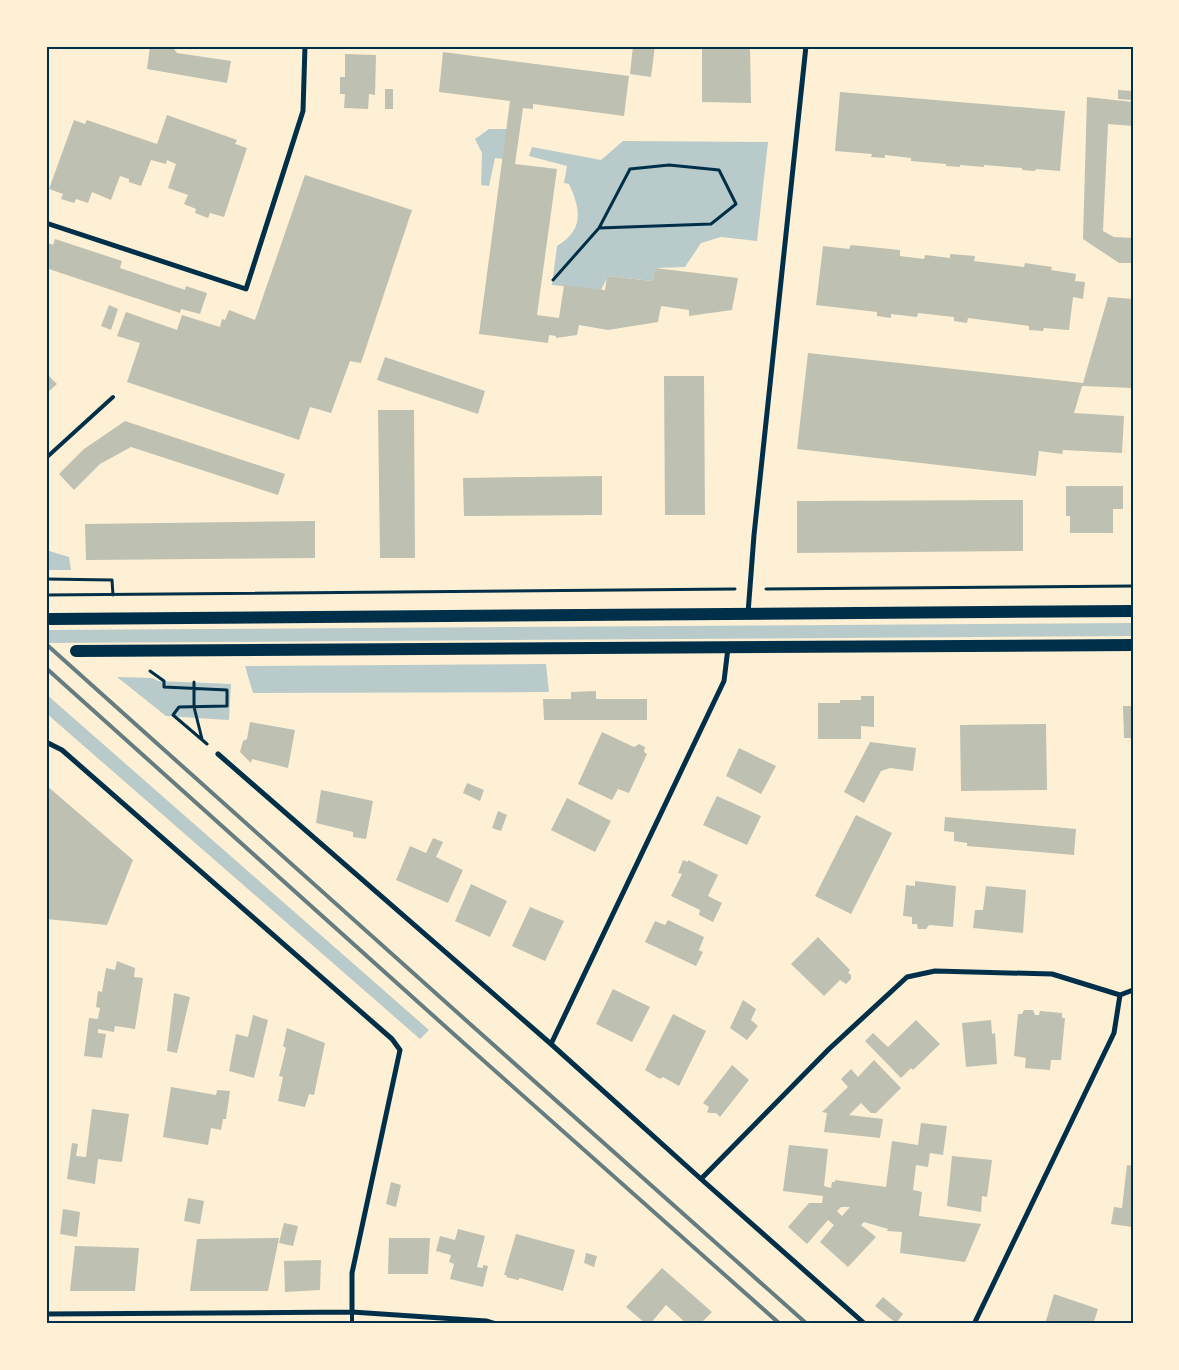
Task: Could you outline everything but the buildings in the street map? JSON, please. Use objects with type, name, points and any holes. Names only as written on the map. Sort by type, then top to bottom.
[{"type":"main road","points":[[50,619],[1133,611]]},
{"type":"main road","points":[[76,651],[1133,645]]},
{"type":"street","points":[[46,223],[246,289],[303,111],[305,46]]},
{"type":"street","points":[[748,614],[806,46]]},
{"type":"street","points":[[551,1044],[724,681],[728,648]]},
{"type":"street","points":[[46,742],[62,750],[392,1039],[400,1050],[352,1273],[352,1312]]},
{"type":"street","points":[[218,754],[551,1044],[865,1324]]},
{"type":"street","points":[[701,1179],[829,1049],[907,977],[935,971],[1052,974],[1120,995],[1133,990]]},
{"type":"street","points":[[974,1324],[1114,1033],[1120,995]]},
{"type":"street","points":[[46,1314],[352,1312],[486,1320],[496,1324]]},
{"type":"lane","points":[[46,458],[113,397]]},
{"type":"lane","points":[[352,1312],[352,1324]]},
{"type":"path","points":[[553,280],[599,228],[630,169],[669,165],[719,170],[736,204],[711,224],[599,228]]},
{"type":"path","points":[[46,579],[112,580],[113,595]]},
{"type":"path","points":[[46,596],[1133,586]]},
{"type":"path","points":[[153,594],[153,618]]},
{"type":"path","points":[[139,651],[145,668],[164,681],[164,687],[227,690],[226,706],[179,707],[174,715],[218,754]]},
{"type":"path","points":[[194,682],[194,707],[202,739]]},
{"type":"shaded area","points":[[489,129],[507,129],[503,159],[495,158],[489,186],[481,185],[482,153],[475,139]]},
{"type":"shaded area","points":[[623,141],[768,142],[757,241],[721,237],[701,243],[685,267],[655,268],[653,281],[608,276],[601,290],[552,285],[557,246],[572,233],[578,219],[578,211],[569,184],[564,183],[567,166],[529,156],[532,147],[601,160]]},
{"type":"shaded area","points":[[46,550],[69,557],[71,570],[46,570]]},
{"type":"shaded area","points":[[1133,623],[1133,636],[46,643],[46,630]]},
{"type":"shaded area","points":[[546,664],[549,692],[253,693],[245,666]]},
{"type":"shaded area","points":[[117,677],[231,684],[229,720],[166,716]]},
{"type":"shaded area","points":[[46,694],[429,1030],[420,1039],[46,713]]},
{"type":"railway","points":[[46,644],[807,1324]]},
{"type":"railway","points":[[46,668],[780,1324]]}]
